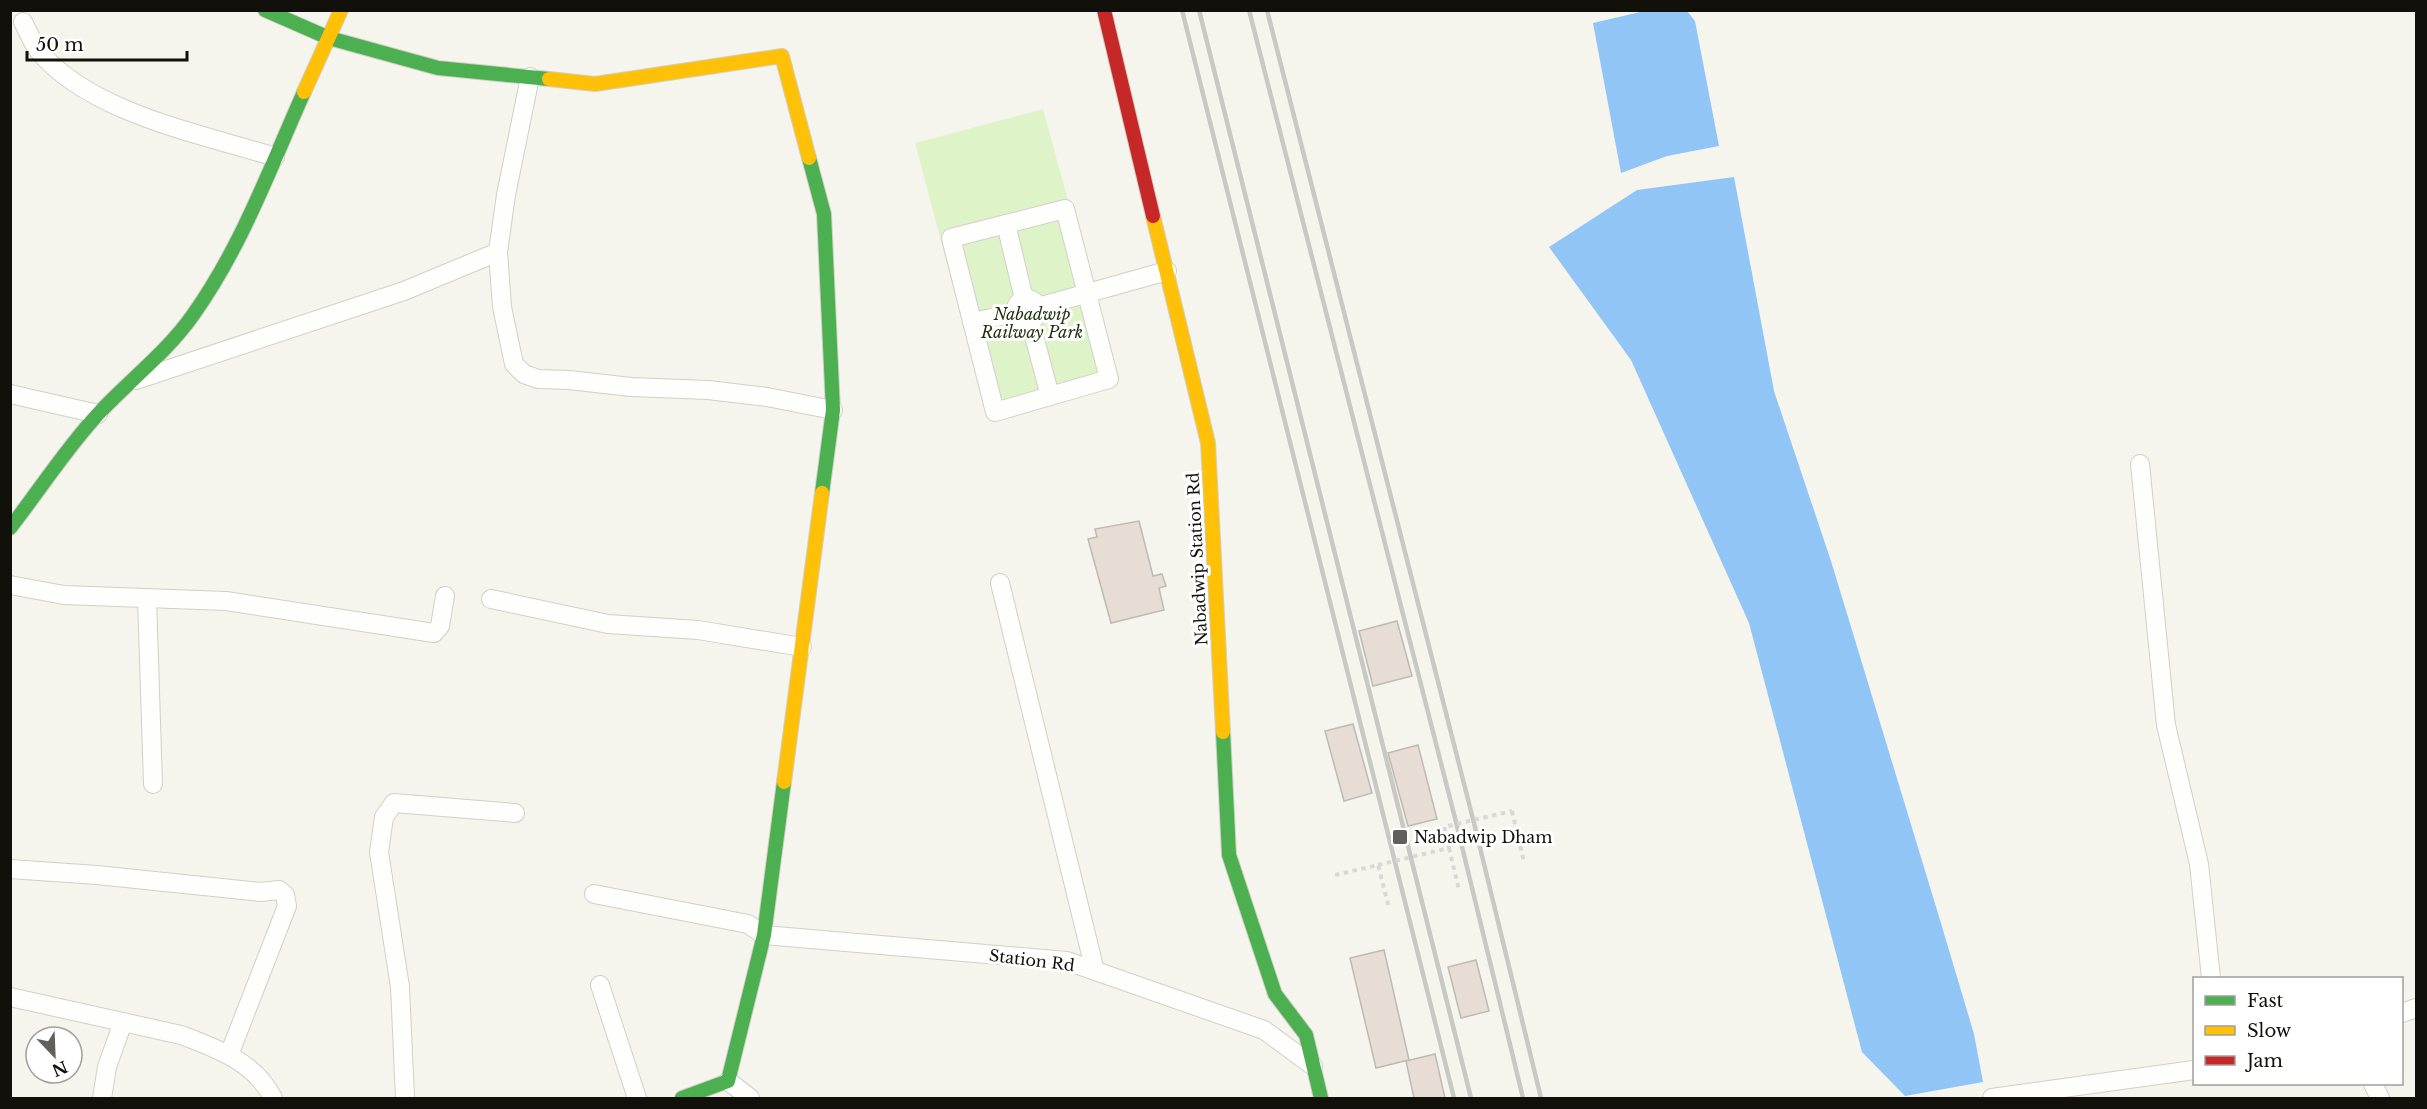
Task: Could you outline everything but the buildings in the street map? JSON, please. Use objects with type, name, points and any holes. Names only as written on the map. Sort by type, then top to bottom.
[{"type":"street","points":[[265,10],[329,38],[438,68],[595,84],[782,56],[824,214],[833,410],[764,934],[727,1090]]},
{"type":"street","points":[[10,528],[98,414],[162,351],[198,306],[230,257],[260,195],[341,10]]},
{"type":"street","name":"Nabadwip Station Rd","points":[[1104,10],[1208,443],[1229,855],[1275,993],[1306,1035],[1321,1098]]},
{"type":"street","points":[[23,22],[37,49],[57,69],[124,109],[181,130],[275,157]]},
{"type":"street","points":[[530,77],[506,195],[498,252],[502,307],[514,364],[524,374],[538,379],[631,387],[708,390],[767,397],[833,410]]},
{"type":"street","points":[[1065,209],[1109,379],[995,412],[951,238],[1006,224],[1065,209]]},
{"type":"street","points":[[1006,224],[1050,396]]},
{"type":"street","points":[[131,381],[404,291],[498,252]]},
{"type":"street","points":[[972,322],[1027,310],[1167,271]]},
{"type":"street","points":[[10,394],[98,414]]},
{"type":"street","points":[[2140,465],[2166,724],[2199,864],[2211,977]]},
{"type":"street","points":[[1000,583],[1095,971]]},
{"type":"street","points":[[10,585],[63,595],[226,600],[434,633],[440,626],[445,596]]},
{"type":"street","points":[[147,598],[153,784]]},
{"type":"street","points":[[491,599],[608,624],[698,630],[802,647]]},
{"type":"street","points":[[405,1098],[400,987],[379,852],[384,817],[394,803],[515,813]]},
{"type":"street","points":[[10,869],[97,875],[261,892],[279,890],[285,895],[287,906],[229,1054]]},
{"type":"street","name":"Station Rd","points":[[594,894],[748,924],[764,934],[1067,962],[1264,1029],[1313,1066]]},
{"type":"street","points":[[600,985],[637,1098]]},
{"type":"street","points":[[10,997],[181,1035],[238,1059],[273,1098]]},
{"type":"street","points":[[102,1098],[107,1067],[123,1022]]},
{"type":"street","points":[[1992,1098],[2193,1070]]},
{"type":"street","points":[[682,1098],[727,1090],[750,1098]]},
{"type":"path","points":[[1459,890],[1444,826],[1512,812],[1524,862]]},
{"type":"path","points":[[1335,875],[1449,848]]},
{"type":"path","points":[[1378,865],[1389,908]]},
{"type":"green space","name":"Nabadwip Railway Park","points":[[1043,109],[1118,383],[988,420],[915,143]]},
{"type":"water","points":[[1649,10],[1687,11],[1695,21],[1719,146],[1667,156],[1621,173],[1593,23]]},
{"type":"water","points":[[1734,177],[1774,391],[1831,561],[1940,920],[1974,1034],[1983,1082],[1905,1096],[1862,1052],[1749,623],[1631,360],[1549,247],[1637,190]]},
{"type":"railway","points":[[1182,10],[1454,1098]]},
{"type":"railway","points":[[1199,10],[1471,1098]]},
{"type":"railway","points":[[1249,10],[1457,826],[1523,1098]]},
{"type":"railway","points":[[1267,10],[1474,823],[1541,1098]]},
{"type":"traffic: fast","points":[[265,10],[329,38],[438,68],[549,79]]},
{"type":"traffic: fast","points":[[10,528],[87,426],[172,341],[193,315],[241,234],[304,92]]},
{"type":"traffic: fast","points":[[809,158],[824,214],[833,410],[822,493]]},
{"type":"traffic: fast","points":[[1223,732],[1229,855],[1275,994],[1306,1035],[1321,1098]]},
{"type":"traffic: fast","points":[[682,1098],[728,1081],[764,935],[784,782]]},
{"type":"traffic: slow","points":[[304,92],[341,10]]},
{"type":"traffic: slow","points":[[549,79],[595,84],[782,56],[809,158]]},
{"type":"traffic: slow","points":[[1153,216],[1208,443],[1223,732]]},
{"type":"traffic: slow","points":[[784,782],[822,493]]},
{"type":"traffic: jam","points":[[1104,10],[1153,216]]},
{"type":"place","name":"Nabadwip Dham","points":[[1400,837]]}]
